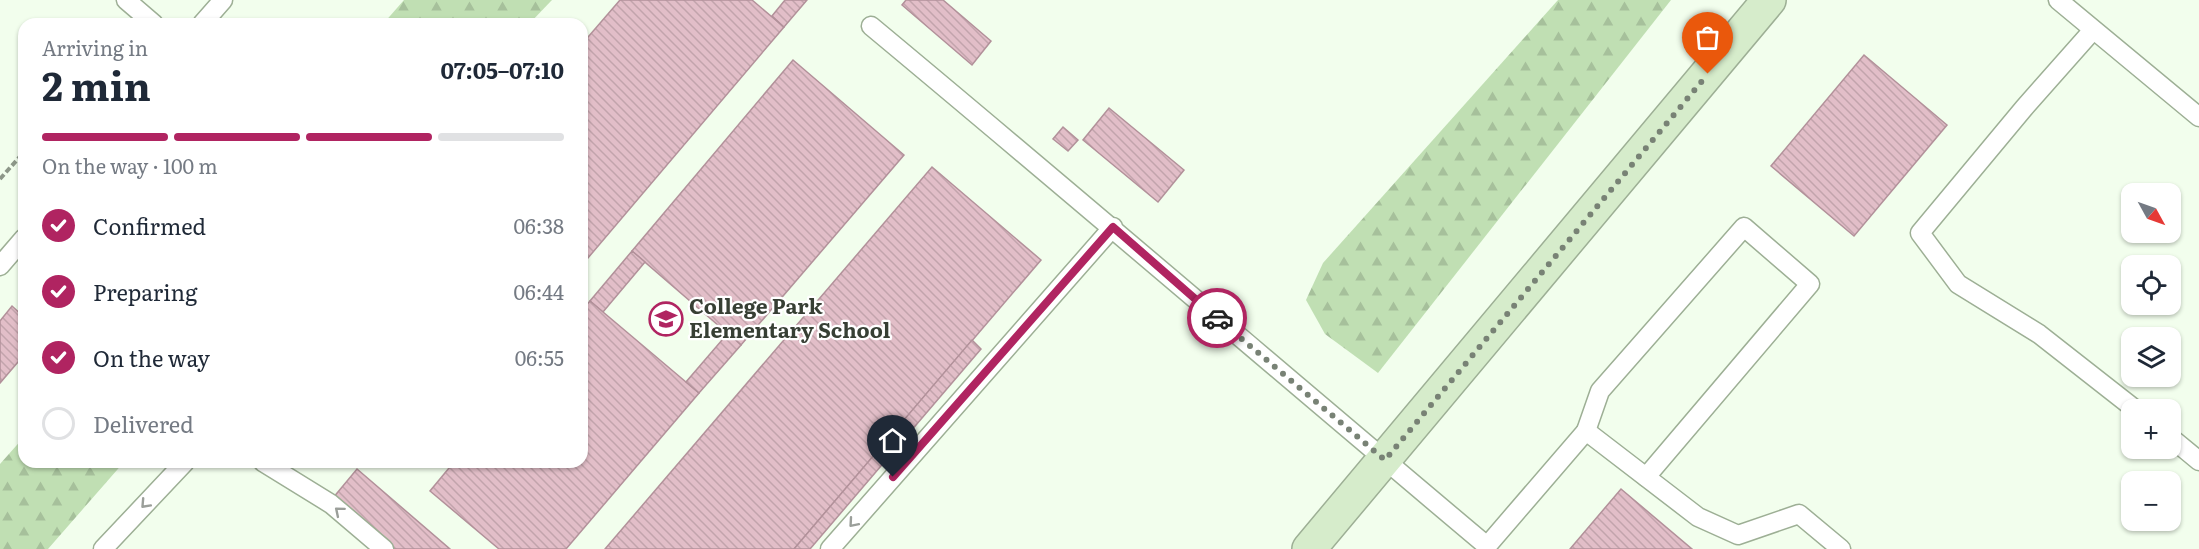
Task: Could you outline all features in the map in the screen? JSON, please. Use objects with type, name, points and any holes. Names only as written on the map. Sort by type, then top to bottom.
[{"type":"street","points":[[1309,549],[1769,0]]},
{"type":"lane","points":[[126,0],[147,18]]},
{"type":"lane","points":[[207,18],[223,0]]},
{"type":"lane","points":[[2058,0],[2199,117]]},
{"type":"lane","points":[[871,26],[1113,227],[1487,546],[1586,431],[1600,391],[1744,227],[1810,284],[1646,477]]},
{"type":"lane","points":[[2093,30],[2024,108],[1920,233],[1958,284],[2039,334],[2122,399]]},
{"type":"lane","points":[[830,549],[1113,227]]},
{"type":"lane","points":[[0,266],[18,245]]},
{"type":"lane","points":[[1586,431],[1698,517],[1738,535],[1799,514],[1841,549]]},
{"type":"lane","points":[[2181,446],[2199,461]]},
{"type":"lane","points":[[103,549],[179,468]]},
{"type":"lane","points":[[273,468],[331,504],[384,549]]},
{"type":"path","points":[[0,179],[18,159]]},
{"type":"green space","points":[[404,0],[552,0],[535,18],[388,18]]},
{"type":"green space","points":[[1558,0],[1671,0],[1378,373],[1325,334],[1306,300],[1323,263]]},
{"type":"green space","points":[[18,444],[18,468],[119,468],[48,549],[0,549],[0,464]]},
{"type":"building","points":[[620,0],[752,0],[784,27],[588,258],[588,37]]},
{"type":"building","points":[[785,0],[807,0],[784,27],[772,16]]},
{"type":"building","points":[[906,0],[943,0],[991,41],[972,65],[902,5]]},
{"type":"building","points":[[1864,55],[1947,125],[1854,236],[1771,166]]},
{"type":"building","points":[[793,60],[904,155],[741,345],[632,251]]},
{"type":"building","points":[[1109,108],[1184,170],[1158,202],[1083,140]]},
{"type":"building","points":[[1063,127],[1078,140],[1068,151],[1053,139]]},
{"type":"building","points":[[932,167],[1041,260],[794,549],[605,549]]},
{"type":"building","points":[[632,251],[645,262],[603,312],[590,301]]},
{"type":"building","points":[[590,301],[699,393],[566,549],[499,549],[430,491],[449,468],[588,468],[588,303]]},
{"type":"building","points":[[12,306],[18,312],[18,362],[0,383],[0,321]]},
{"type":"building","points":[[728,333],[741,345],[699,393],[686,382]]},
{"type":"building","points":[[972,340],[981,349],[810,549],[794,549]]},
{"type":"building","points":[[357,469],[450,549],[393,549],[333,498]]},
{"type":"building","points":[[1621,489],[1692,549],[1570,549]]},
{"type":"way so far","points":[[1217,318],[1385,460],[1708,74]]},
{"type":"place","name":"College Park Elementary School","points":[[666,319]]},
{"type":"route","points":[[893,477],[1113,227],[1217,318]]}]
